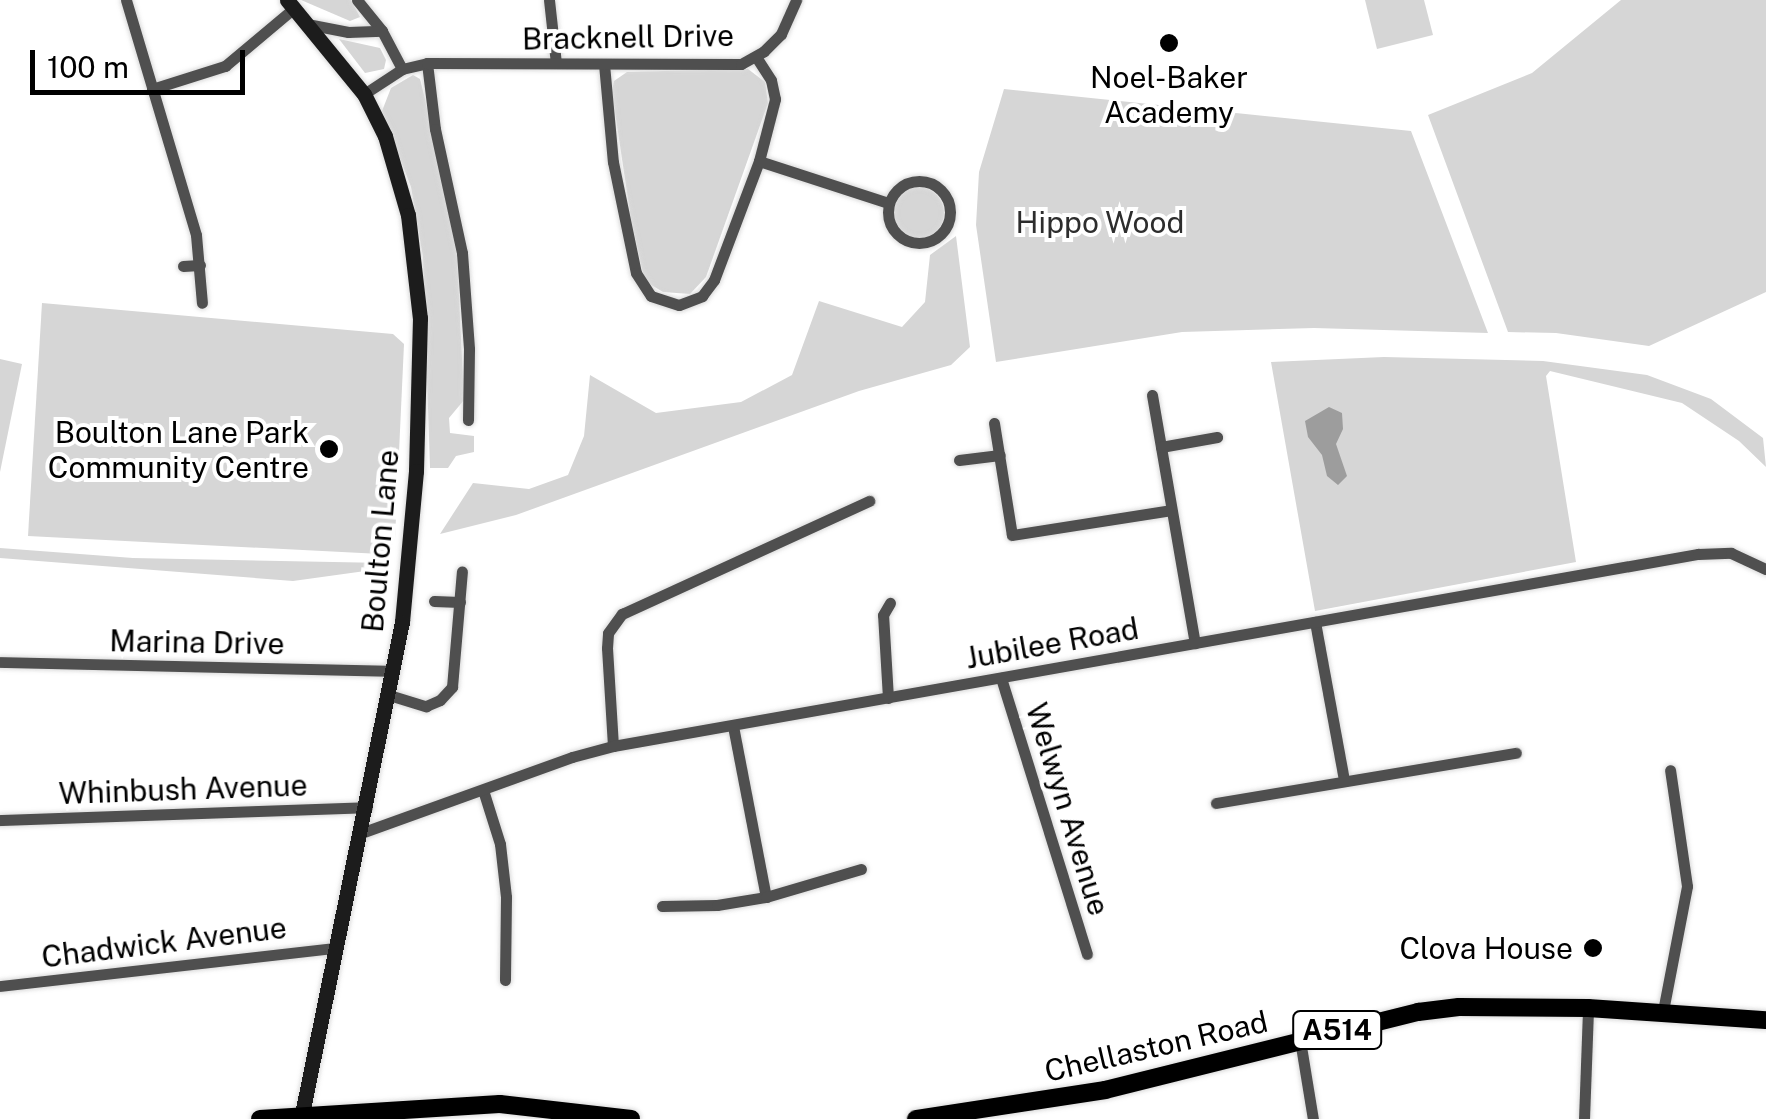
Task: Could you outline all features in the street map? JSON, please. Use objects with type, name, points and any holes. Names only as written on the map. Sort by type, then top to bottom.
[{"type":"main road","name":"Chellaston Road","points":[[916,1119],[1104,1090],[1418,1012],[1588,1008],[1766,1020]]},
{"type":"main road","points":[[260,1119],[560,1108],[631,1119]]},
{"type":"street","points":[[126,0],[183,187],[200,265],[202,303]]},
{"type":"street","points":[[357,0],[382,31],[402,69],[364,94]]},
{"type":"street","points":[[549,0],[556,64]]},
{"type":"street","name":"Bracknell Drive","points":[[402,69],[428,64],[732,66],[756,57],[782,34],[796,0]]},
{"type":"street","points":[[152,90],[225,66],[291,4]]},
{"type":"street","name":"Boulton Lane","points":[[291,4],[364,94],[390,147],[404,196],[420,318],[412,526],[393,671],[301,1116]]},
{"type":"street","points":[[306,24],[348,32],[382,31]]},
{"type":"street","points":[[604,64],[618,199],[636,274],[651,296],[679,305],[694,301],[709,289],[759,161],[776,99],[771,80],[756,57]]},
{"type":"street","points":[[428,64],[433,115],[462,254],[469,349],[468,420]]},
{"type":"street","points":[[759,161],[888,203]]},
{"type":"street","points":[[926,182],[948,202],[947,226],[931,242],[911,243],[890,224],[888,203],[906,184],[926,182]]},
{"type":"street","points":[[183,266],[200,265]]},
{"type":"street","points":[[1152,395],[1195,643]]},
{"type":"street","points":[[994,423],[1012,535],[1171,510]]},
{"type":"street","points":[[1161,447],[1217,438]]},
{"type":"street","points":[[958,460],[1000,455]]},
{"type":"street","points":[[613,746],[608,633],[622,614],[869,501]]},
{"type":"street","name":"Jubilee Road","points":[[361,833],[613,746],[1698,554],[1731,553],[1764,567]]},
{"type":"street","points":[[389,696],[426,706],[448,692],[454,680],[462,571]]},
{"type":"street","points":[[434,601],[460,602]]},
{"type":"street","points":[[888,698],[883,615],[890,602]]},
{"type":"street","points":[[1315,622],[1344,780]]},
{"type":"street","name":"Marina Drive","points":[[0,662],[393,671]]},
{"type":"street","name":"Welwyn Avenue","points":[[1002,678],[1086,954]]},
{"type":"street","points":[[733,726],[766,897]]},
{"type":"street","points":[[1216,803],[1516,753]]},
{"type":"street","points":[[1663,1011],[1686,886],[1670,770]]},
{"type":"street","points":[[483,790],[500,844],[506,897],[505,980]]},
{"type":"street","name":"Whinbush Avenue","points":[[0,820],[367,807]]},
{"type":"street","points":[[662,906],[766,897],[861,869]]},
{"type":"street","name":"Chadwick Avenue","points":[[0,986],[334,948]]},
{"type":"street","points":[[1584,1119],[1588,1008]]},
{"type":"street","points":[[1300,1040],[1312,1119]]},
{"type":"green space","points":[[301,0],[351,0],[360,17],[350,21]]},
{"type":"green space","points":[[1365,0],[1424,0],[1433,35],[1377,49]]},
{"type":"green space","points":[[1621,0],[1766,0],[1766,292],[1649,346],[1556,333],[1508,332],[1428,115],[1532,73]]},
{"type":"green space","points":[[339,39],[380,48],[386,60],[384,69],[365,73]]},
{"type":"green space","points":[[748,69],[765,82],[768,103],[706,277],[690,294],[663,292],[648,283],[643,273],[631,219],[612,92],[614,81],[627,72]]},
{"type":"green space","points":[[413,75],[420,79],[425,99],[457,255],[464,400],[449,418],[450,433],[474,436],[474,452],[456,456],[448,468],[430,468],[423,257],[411,187],[382,111],[391,88]]},
{"type":"green space","name":"Hippo Wood","points":[[1004,89],[1411,131],[1488,333],[1314,328],[1182,332],[996,362],[976,225],[979,172]]},
{"type":"green space","points":[[918,187],[936,195],[944,213],[936,231],[918,239],[900,231],[892,213],[900,195]]},
{"type":"green space","points":[[956,236],[970,347],[951,365],[859,391],[516,515],[440,534],[473,483],[529,489],[568,475],[584,436],[590,375],[656,413],[741,402],[792,375],[819,301],[902,327],[925,302],[930,255]]},
{"type":"green space","points":[[42,303],[393,334],[404,344],[395,539],[390,549],[381,554],[28,536]]},
{"type":"green space","points":[[1384,357],[1543,361],[1647,375],[1711,399],[1763,438],[1766,467],[1739,441],[1682,403],[1550,371],[1546,376],[1576,562],[1315,611],[1271,362]]},
{"type":"green space","points":[[0,359],[22,364],[0,472]]},
{"type":"green space","points":[[0,548],[133,558],[386,563],[387,568],[293,581],[0,558]]},
{"type":"shaded area","points":[[1329,407],[1342,413],[1343,429],[1336,444],[1347,476],[1338,485],[1327,476],[1322,455],[1308,437],[1305,421]]},
{"type":"place","name":"Noel-Baker Academy","points":[[1169,43]]},
{"type":"place","name":"Boulton Lane Park Community Centre","points":[[329,449]]},
{"type":"place","name":"Clova House","points":[[1593,948]]}]
